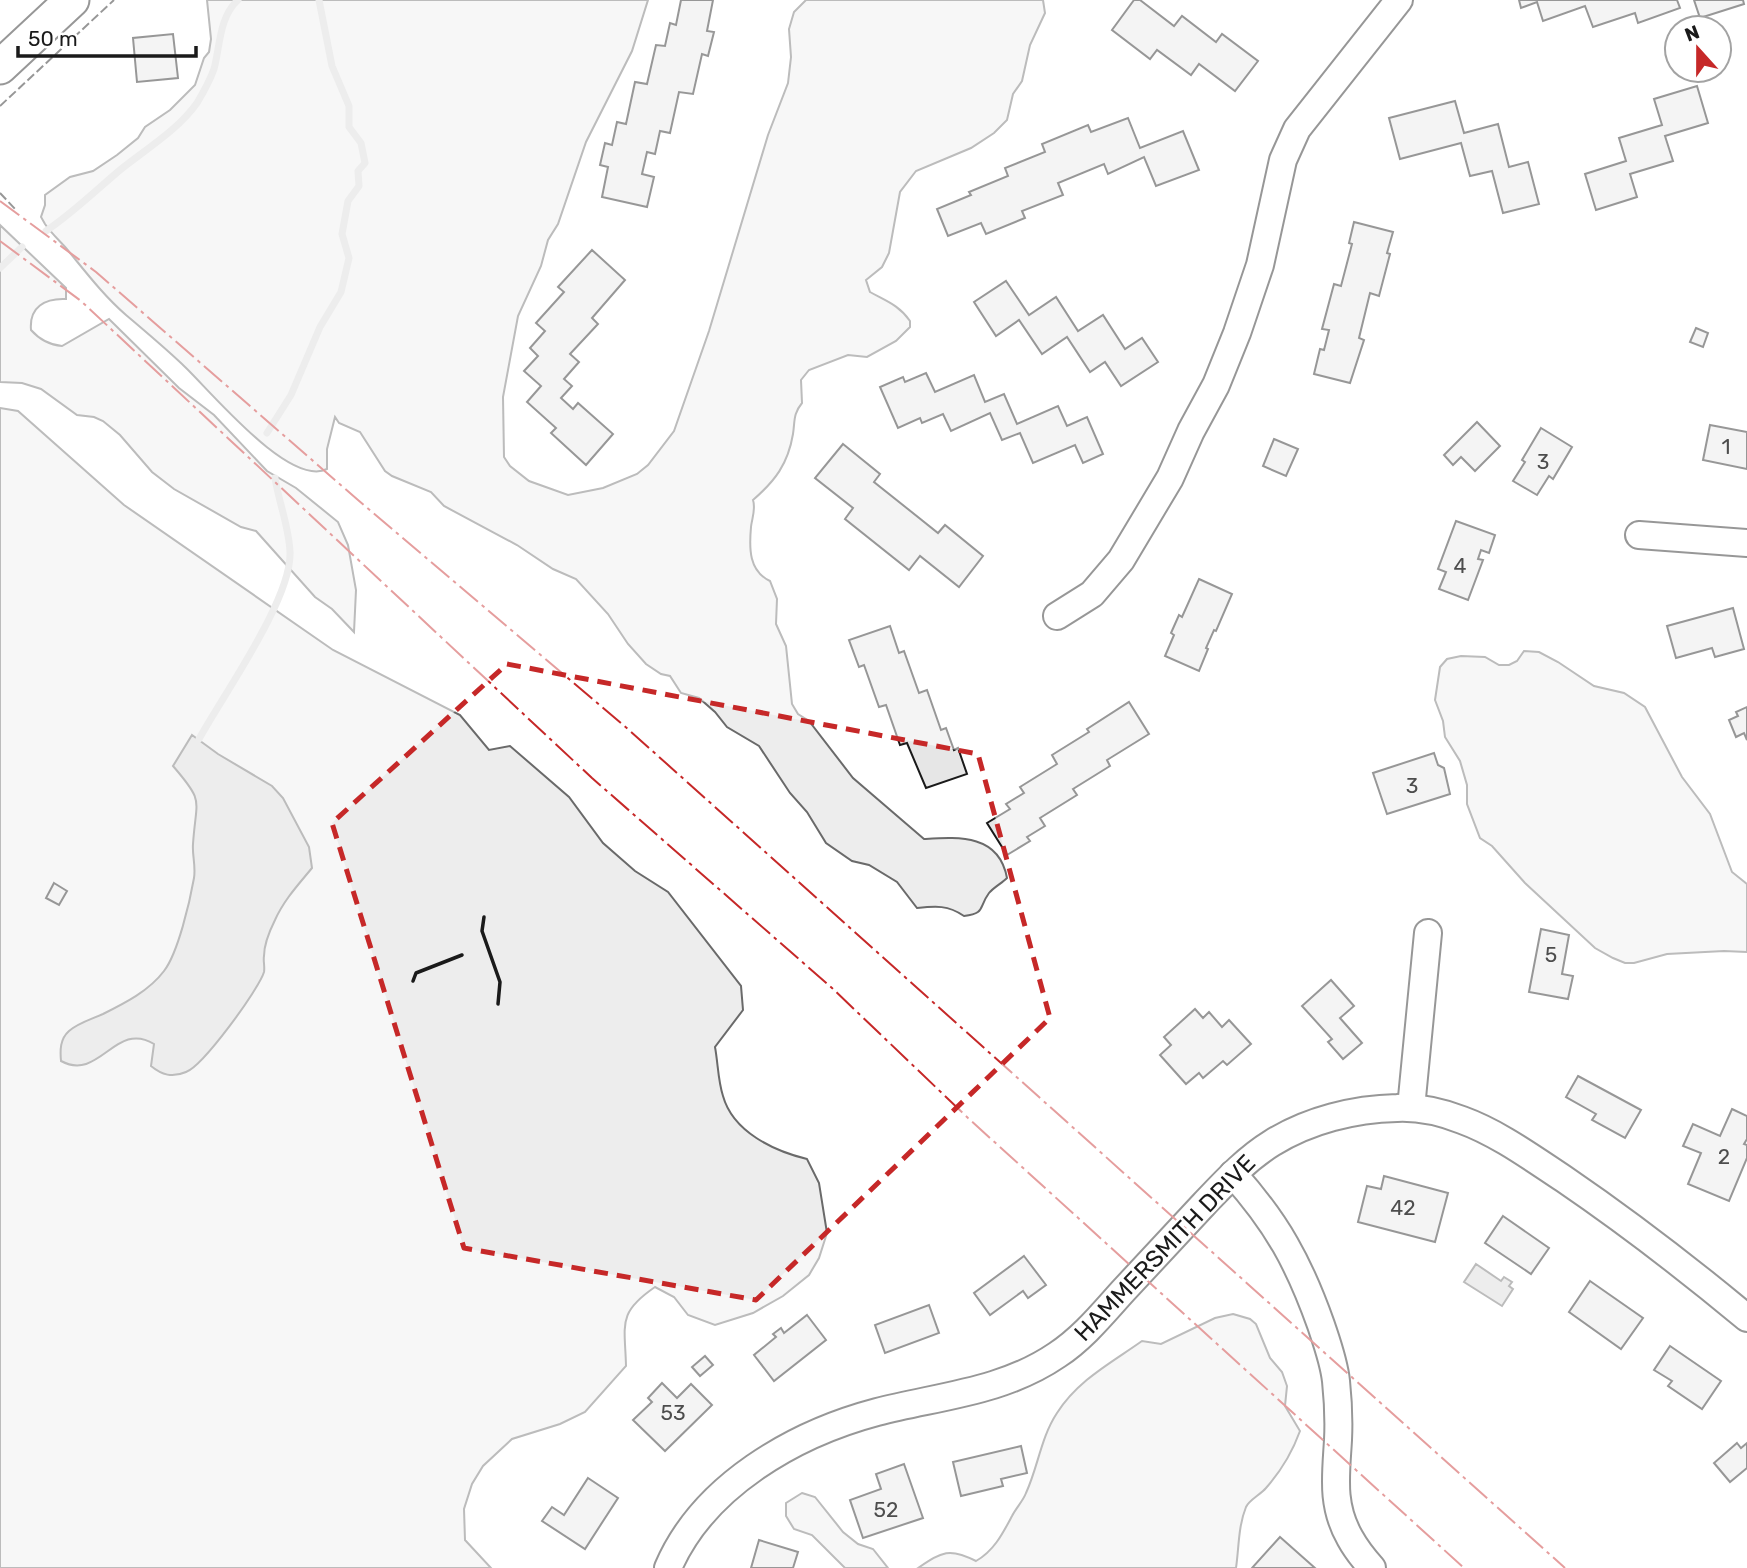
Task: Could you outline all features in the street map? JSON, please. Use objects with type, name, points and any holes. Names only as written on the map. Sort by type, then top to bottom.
[{"type":"main road","points":[[0,67],[72,0]]},
{"type":"street","points":[[1057,616],[1092,594],[1121,560],[1170,478],[1216,385],[1237,333],[1260,265],[1283,160],[1297,130],[1305,116],[1399,0]]},
{"type":"street","points":[[1639,534],[1747,543]]},
{"type":"street","points":[[1411,1108],[1428,933]]},
{"type":"street","name":"HAMMERSMITH DRIVE","points":[[668,1568],[679,1544],[710,1506],[749,1473],[813,1433],[874,1413],[990,1387],[1056,1356],[1097,1320],[1233,1174],[1269,1145],[1309,1125],[1353,1112],[1411,1108],[1438,1112],[1464,1121],[1540,1163],[1598,1203],[1747,1318]]},
{"type":"street","points":[[1233,1174],[1285,1241],[1309,1290],[1336,1379],[1338,1437],[1334,1483],[1339,1511],[1350,1539],[1372,1568]]},
{"type":"highlighted area","points":[[507,664],[978,754],[1050,1018],[756,1300],[464,1248],[332,823]]},
{"type":"shaded area","points":[[207,0],[648,0],[632,51],[586,142],[558,224],[548,240],[541,266],[518,316],[503,397],[504,457],[510,466],[529,481],[568,495],[603,488],[637,474],[648,465],[674,431],[709,331],[768,135],[788,83],[791,57],[789,29],[794,12],[806,0],[1043,0],[1045,13],[1030,45],[1022,81],[1013,94],[1007,120],[994,133],[971,148],[916,171],[900,192],[889,253],[882,267],[866,280],[870,292],[901,311],[910,321],[910,327],[896,341],[867,357],[848,355],[809,370],[801,380],[802,403],[796,414],[788,454],[774,479],[753,500],[750,535],[754,565],[763,577],[770,581],[777,599],[776,624],[786,646],[792,704],[798,714],[809,721],[853,778],[924,839],[976,841],[996,853],[1007,878],[989,893],[979,911],[964,916],[942,907],[917,908],[897,882],[869,865],[852,861],[826,843],[759,746],[727,727],[699,698],[681,693],[670,676],[661,674],[646,664],[628,644],[608,614],[576,579],[553,569],[517,545],[444,506],[431,492],[392,476],[385,471],[360,432],[339,423],[335,417],[327,449],[327,469],[311,471],[292,464],[272,451],[118,307],[50,230],[41,217],[45,195],[70,177],[93,171],[117,155],[138,138],[145,127],[170,110],[195,85],[204,58],[209,52],[211,39]]},
{"type":"shaded area","points":[[0,225],[66,288],[66,299],[45,302],[36,310],[31,322],[31,330],[34,333],[49,343],[62,346],[109,319],[179,388],[214,415],[267,471],[296,488],[338,522],[348,545],[356,590],[354,632],[332,609],[315,597],[256,531],[241,527],[174,489],[152,472],[120,435],[103,421],[77,415],[41,389],[22,383],[0,382]]},
{"type":"shaded area","points":[[0,408],[18,411],[124,505],[333,650],[460,715],[489,750],[510,746],[569,797],[603,843],[635,871],[668,892],[741,986],[743,1010],[715,1047],[721,1090],[728,1109],[745,1130],[781,1151],[807,1159],[819,1183],[827,1233],[819,1258],[809,1275],[783,1296],[753,1313],[715,1325],[688,1315],[674,1297],[655,1287],[634,1304],[626,1320],[626,1366],[585,1412],[560,1424],[512,1439],[483,1466],[472,1484],[464,1509],[465,1540],[491,1568],[0,1568]]},
{"type":"shaded area","points":[[1524,651],[1539,652],[1594,686],[1624,693],[1645,707],[1682,777],[1710,814],[1732,872],[1747,884],[1747,952],[1667,954],[1634,963],[1613,958],[1595,948],[1525,883],[1492,846],[1480,838],[1467,804],[1467,785],[1460,761],[1445,737],[1443,721],[1435,700],[1440,667],[1447,659],[1461,656],[1485,657],[1499,665],[1509,665],[1517,661]]},
{"type":"shaded area","points":[[192,735],[272,786],[283,798],[309,847],[312,868],[287,899],[273,924],[265,947],[264,972],[260,981],[230,1026],[194,1067],[176,1075],[159,1072],[151,1066],[154,1044],[140,1039],[128,1039],[86,1064],[75,1065],[61,1061],[62,1041],[66,1034],[81,1023],[103,1014],[144,990],[164,971],[179,940],[194,878],[196,802],[190,787],[173,766]]},
{"type":"shaded area","points":[[1476,1264],[1501,1281],[1504,1277],[1512,1282],[1509,1286],[1513,1289],[1502,1306],[1464,1282]]},
{"type":"shaded area","points":[[1233,1314],[1250,1319],[1256,1324],[1270,1358],[1282,1372],[1287,1386],[1285,1406],[1300,1431],[1277,1475],[1246,1507],[1240,1530],[1236,1568],[918,1568],[946,1553],[959,1554],[976,1561],[993,1547],[1025,1496],[1043,1442],[1057,1413],[1065,1401],[1085,1382],[1142,1341],[1161,1344],[1215,1318]]},
{"type":"shaded area","points":[[802,1493],[815,1497],[843,1532],[858,1544],[873,1549],[888,1568],[845,1568],[812,1535],[794,1529],[786,1516],[786,1503]]},
{"type":"building","points":[[681,0],[713,0],[707,31],[714,32],[708,56],[702,54],[693,94],[679,92],[670,133],[660,131],[655,154],[647,152],[642,174],[654,177],[647,207],[602,197],[608,167],[600,165],[605,143],[612,145],[617,122],[626,124],[635,82],[647,84],[656,45],[665,46],[670,23],[676,25]]},
{"type":"building","points":[[1134,0],[1140,0],[1174,26],[1182,16],[1216,42],[1222,34],[1258,61],[1235,91],[1199,64],[1191,75],[1157,50],[1150,59],[1112,30]]},
{"type":"building","points":[[1519,0],[1677,0],[1680,8],[1638,23],[1635,13],[1593,27],[1585,6],[1543,21],[1537,2],[1521,8]]},
{"type":"building","points":[[1694,0],[1743,0],[1744,4],[1713,14],[1699,14]]},
{"type":"building","points":[[173,34],[178,78],[137,82],[133,38]]},
{"type":"building","points":[[1697,86],[1708,123],[1665,136],[1673,161],[1630,174],[1637,197],[1596,210],[1585,174],[1626,161],[1619,138],[1662,125],[1654,99]]},
{"type":"building","points":[[1455,101],[1464,133],[1498,124],[1509,167],[1528,162],[1539,204],[1503,213],[1492,171],[1470,176],[1461,143],[1400,159],[1389,118]]},
{"type":"building","points":[[1128,118],[1140,148],[1183,131],[1199,170],[1156,186],[1144,157],[1108,174],[1104,164],[1058,183],[1063,195],[1022,211],[1025,218],[986,234],[981,223],[948,236],[937,209],[1008,176],[1005,168],[1045,152],[1042,144],[1088,125],[1091,132]]},
{"type":"building","points":[[1354,222],[1393,232],[1379,296],[1370,293],[1359,338],[1364,340],[1350,383],[1314,374],[1320,349],[1324,350],[1329,330],[1322,329],[1334,284],[1341,286],[1352,244],[1349,243]]},
{"type":"building","points":[[592,250],[625,280],[592,318],[598,324],[570,354],[579,362],[564,379],[572,386],[561,398],[573,409],[578,403],[613,434],[586,465],[551,433],[556,428],[527,402],[541,386],[524,371],[538,356],[530,348],[545,331],[536,323],[564,292],[558,287]]},
{"type":"building","points":[[1006,281],[1029,315],[1056,297],[1078,331],[1103,315],[1125,349],[1142,338],[1158,362],[1121,386],[1105,362],[1090,372],[1067,337],[1042,354],[1019,320],[996,336],[974,302]]},
{"type":"building","points":[[1696,328],[1708,333],[1703,347],[1690,342]]},
{"type":"building","points":[[926,373],[935,392],[974,375],[985,402],[1004,394],[1017,424],[1058,406],[1067,426],[1087,417],[1103,454],[1083,463],[1075,445],[1033,463],[1020,433],[1002,440],[990,413],[951,431],[943,414],[922,423],[920,418],[898,428],[880,387],[903,377],[905,382]]},
{"type":"building","points":[[1477,422],[1500,446],[1475,471],[1461,457],[1453,465],[1444,455]]},
{"type":"building","points":[[1710,425],[1747,432],[1747,469],[1703,460]]},
{"type":"building","points":[[1541,428],[1572,447],[1553,479],[1549,476],[1537,495],[1513,481]]},
{"type":"building","points":[[1274,439],[1298,449],[1286,476],[1263,466]]},
{"type":"building","points":[[843,444],[880,474],[874,482],[938,533],[945,525],[983,556],[959,587],[920,556],[909,570],[845,519],[853,508],[815,478]]},
{"type":"building","points":[[1456,521],[1495,535],[1489,553],[1481,550],[1478,559],[1483,560],[1468,600],[1439,589],[1446,572],[1438,569]]},
{"type":"building","points":[[1199,579],[1232,594],[1206,648],[1208,649],[1199,671],[1165,656],[1174,635],[1171,633],[1179,615],[1182,617]]},
{"type":"building","points":[[1733,608],[1744,649],[1715,657],[1712,648],[1676,658],[1667,626]]},
{"type":"building","points":[[890,626],[899,653],[904,651],[919,693],[927,690],[941,730],[946,728],[954,750],[958,748],[967,774],[926,788],[907,743],[900,745],[886,705],[879,707],[864,665],[859,667],[849,640]]},
{"type":"building","points":[[1129,702],[1149,734],[1107,760],[1110,766],[1073,789],[1077,795],[1040,818],[1045,826],[1027,837],[1030,841],[1007,855],[987,823],[1010,809],[1006,804],[1024,793],[1020,787],[1057,764],[1052,755]]},
{"type":"building","points":[[1747,707],[1747,740],[1744,733],[1736,737],[1729,720],[1738,716],[1736,712]]},
{"type":"building","points":[[1434,753],[1438,765],[1444,768],[1450,794],[1387,814],[1373,773]]},
{"type":"building","points":[[54,883],[67,891],[59,905],[46,898]]},
{"type":"building","points":[[1541,929],[1569,935],[1562,974],[1573,976],[1568,999],[1529,992]]},
{"type":"building","points":[[1331,980],[1354,1006],[1340,1018],[1362,1043],[1343,1059],[1328,1042],[1332,1039],[1302,1006]]},
{"type":"building","points":[[1195,1009],[1203,1018],[1209,1012],[1222,1027],[1229,1020],[1251,1044],[1227,1065],[1223,1061],[1203,1078],[1199,1073],[1186,1084],[1160,1055],[1171,1045],[1164,1037]]},
{"type":"building","points":[[1578,1076],[1641,1110],[1625,1138],[1592,1120],[1596,1114],[1566,1097]]},
{"type":"building","points":[[1732,1109],[1747,1116],[1747,1139],[1744,1144],[1747,1145],[1747,1158],[1729,1201],[1688,1184],[1701,1153],[1683,1146],[1693,1124],[1720,1136]]},
{"type":"building","points":[[1384,1176],[1448,1193],[1435,1242],[1358,1222],[1367,1186],[1381,1189]]},
{"type":"building","points":[[1503,1216],[1549,1248],[1531,1274],[1485,1243]]},
{"type":"building","points":[[1024,1256],[1046,1285],[1028,1298],[1023,1291],[990,1315],[974,1293]]},
{"type":"building","points":[[1590,1281],[1643,1318],[1621,1349],[1569,1312]]},
{"type":"building","points":[[929,1305],[939,1333],[885,1353],[875,1325]]},
{"type":"building","points":[[807,1315],[826,1340],[774,1381],[754,1355],[776,1337],[773,1334],[781,1328],[784,1333]]},
{"type":"building","points":[[1670,1346],[1721,1381],[1702,1409],[1668,1386],[1672,1381],[1654,1370]]},
{"type":"building","points":[[705,1356],[713,1365],[700,1376],[692,1367]]},
{"type":"building","points":[[662,1383],[677,1398],[691,1384],[712,1405],[665,1451],[633,1420],[652,1402],[648,1398]]},
{"type":"building","points":[[1737,1443],[1741,1448],[1747,1443],[1747,1468],[1730,1482],[1714,1463]]},
{"type":"building","points":[[1021,1446],[1027,1473],[1001,1479],[1003,1486],[961,1496],[953,1462]]},
{"type":"building","points":[[904,1464],[923,1518],[863,1538],[850,1500],[881,1489],[876,1474]]},
{"type":"building","points":[[588,1478],[618,1498],[585,1549],[542,1521],[552,1507],[564,1515]]},
{"type":"building","points":[[1280,1537],[1315,1568],[1252,1568]]},
{"type":"building","points":[[759,1540],[798,1552],[793,1568],[751,1568]]},
{"type":"waterway","points":[[46,231],[171,131],[189,113],[214,69],[227,15],[238,0]]},
{"type":"waterway","points":[[267,433],[291,395],[320,327],[341,292],[349,258],[342,234],[348,201],[359,186],[358,171],[365,163],[361,143],[349,127],[349,106],[332,66],[319,0]]},
{"type":"waterway","points":[[0,268],[22,247]]},
{"type":"waterway","points":[[199,739],[254,647],[280,595],[288,572],[289,543],[275,478]]},
{"type":"fence","points":[[0,106],[114,0]]},
{"type":"fence","points":[[0,193],[16,210]]},
{"type":"wall","points":[[484,917],[482,931],[500,982],[498,1004]]},
{"type":"wall","points":[[413,981],[416,973],[462,955]]},
{"type":"power","points":[[0,201],[96,272],[358,500],[629,730],[1565,1568]]},
{"type":"power","points":[[0,241],[81,301],[592,778],[832,988],[968,1118],[1464,1568]]}]
